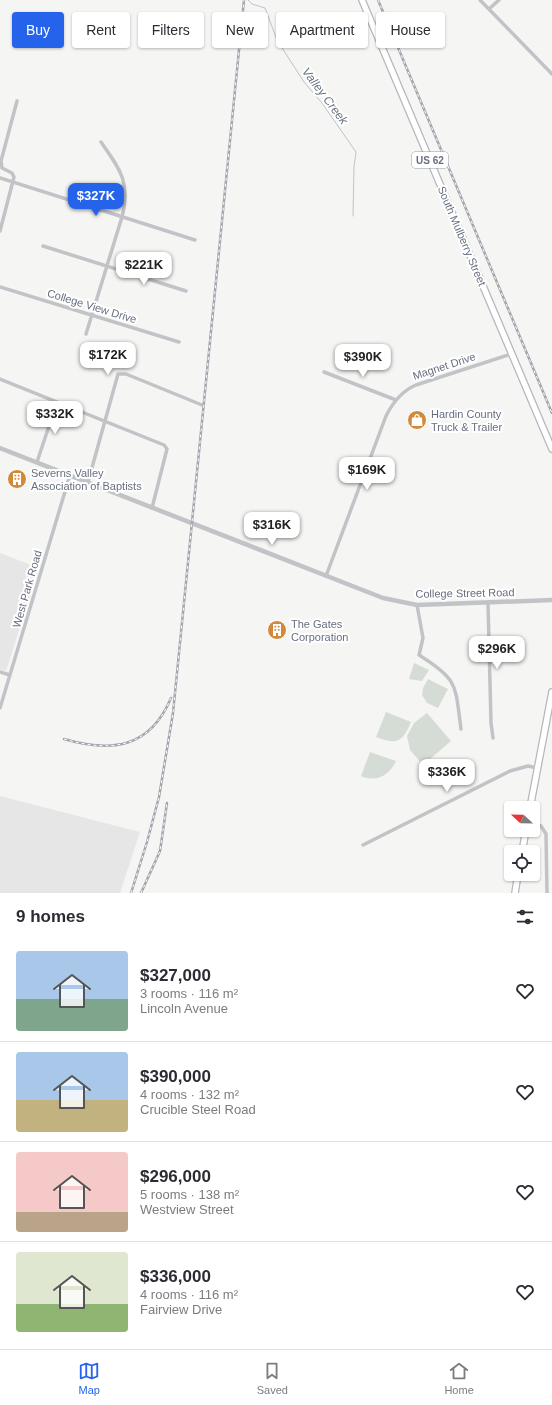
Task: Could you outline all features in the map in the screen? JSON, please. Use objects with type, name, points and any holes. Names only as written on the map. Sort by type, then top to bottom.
[{"type":"main road","name":"South Mulberry Street","points":[[362,0],[552,449]]},
{"type":"main road","points":[[531,801],[552,692]]},
{"type":"main road","points":[[515,893],[517,881]]},
{"type":"street","points":[[480,0],[552,74]]},
{"type":"street","points":[[489,9],[499,0]]},
{"type":"street","points":[[0,231],[14,175],[4,169],[1,164],[17,101]]},
{"type":"street","points":[[86,334],[122,217],[125,202],[125,187],[120,168],[101,142]]},
{"type":"street","points":[[0,178],[195,240]]},
{"type":"street","points":[[43,246],[186,291]]},
{"type":"street","name":"College View Drive","points":[[0,287],[179,342]]},
{"type":"street","name":"Magnet Drive","points":[[326,576],[386,416],[396,400],[408,388],[511,354]]},
{"type":"street","points":[[324,372],[396,400]]},
{"type":"street","points":[[88,482],[115,380],[120,373],[126,374],[202,405]]},
{"type":"street","points":[[0,379],[166,447],[166,458],[152,508]]},
{"type":"street","points":[[37,462],[57,402]]},
{"type":"street","name":"College Street Road","points":[[0,448],[383,598],[417,605],[552,600]]},
{"type":"street","name":"West Park Road","points":[[0,708],[70,475]]},
{"type":"street","points":[[488,603],[491,723],[493,738]]},
{"type":"street","points":[[417,605],[423,638],[419,655],[442,670],[452,681],[456,694],[461,729]]},
{"type":"street","points":[[0,672],[10,675]]},
{"type":"street","points":[[363,845],[507,772],[524,767],[537,768]]},
{"type":"street","points":[[540,826],[546,834],[547,893]]},
{"type":"shaded area","points":[[0,553],[39,568],[6,671],[0,669]]},
{"type":"shaded area","points":[[414,663],[429,670],[422,681],[409,679]]},
{"type":"shaded area","points":[[428,679],[448,689],[438,708],[427,703],[422,695],[423,688]]},
{"type":"shaded area","points":[[386,712],[411,722],[402,738],[389,741],[376,737]]},
{"type":"shaded area","points":[[427,713],[451,741],[423,765],[410,750],[407,736],[414,723]]},
{"type":"shaded area","points":[[370,752],[396,761],[390,770],[382,776],[372,779],[361,776]]},
{"type":"shaded area","points":[[0,796],[140,832],[120,893],[0,893]]},
{"type":"waterway","name":"Valley Creek","points":[[248,0],[252,4],[265,8],[277,40],[304,82],[322,103],[356,152],[354,167],[353,216]]},
{"type":"railway","points":[[131,893],[159,797],[173,713],[244,0]]},
{"type":"railway","points":[[378,0],[552,413]]},
{"type":"railway","points":[[64,739],[98,746],[128,742],[141,737],[152,727],[162,715],[171,698]]},
{"type":"railway","points":[[141,893],[160,851],[167,803]]},
{"type":"place","name":"Hardin County Truck & Trailer","points":[[417,420]]},
{"type":"place","name":"Severns Valley Association of Baptists","points":[[17,479]]},
{"type":"place","name":"The Gates Corporation","points":[[277,630]]}]
